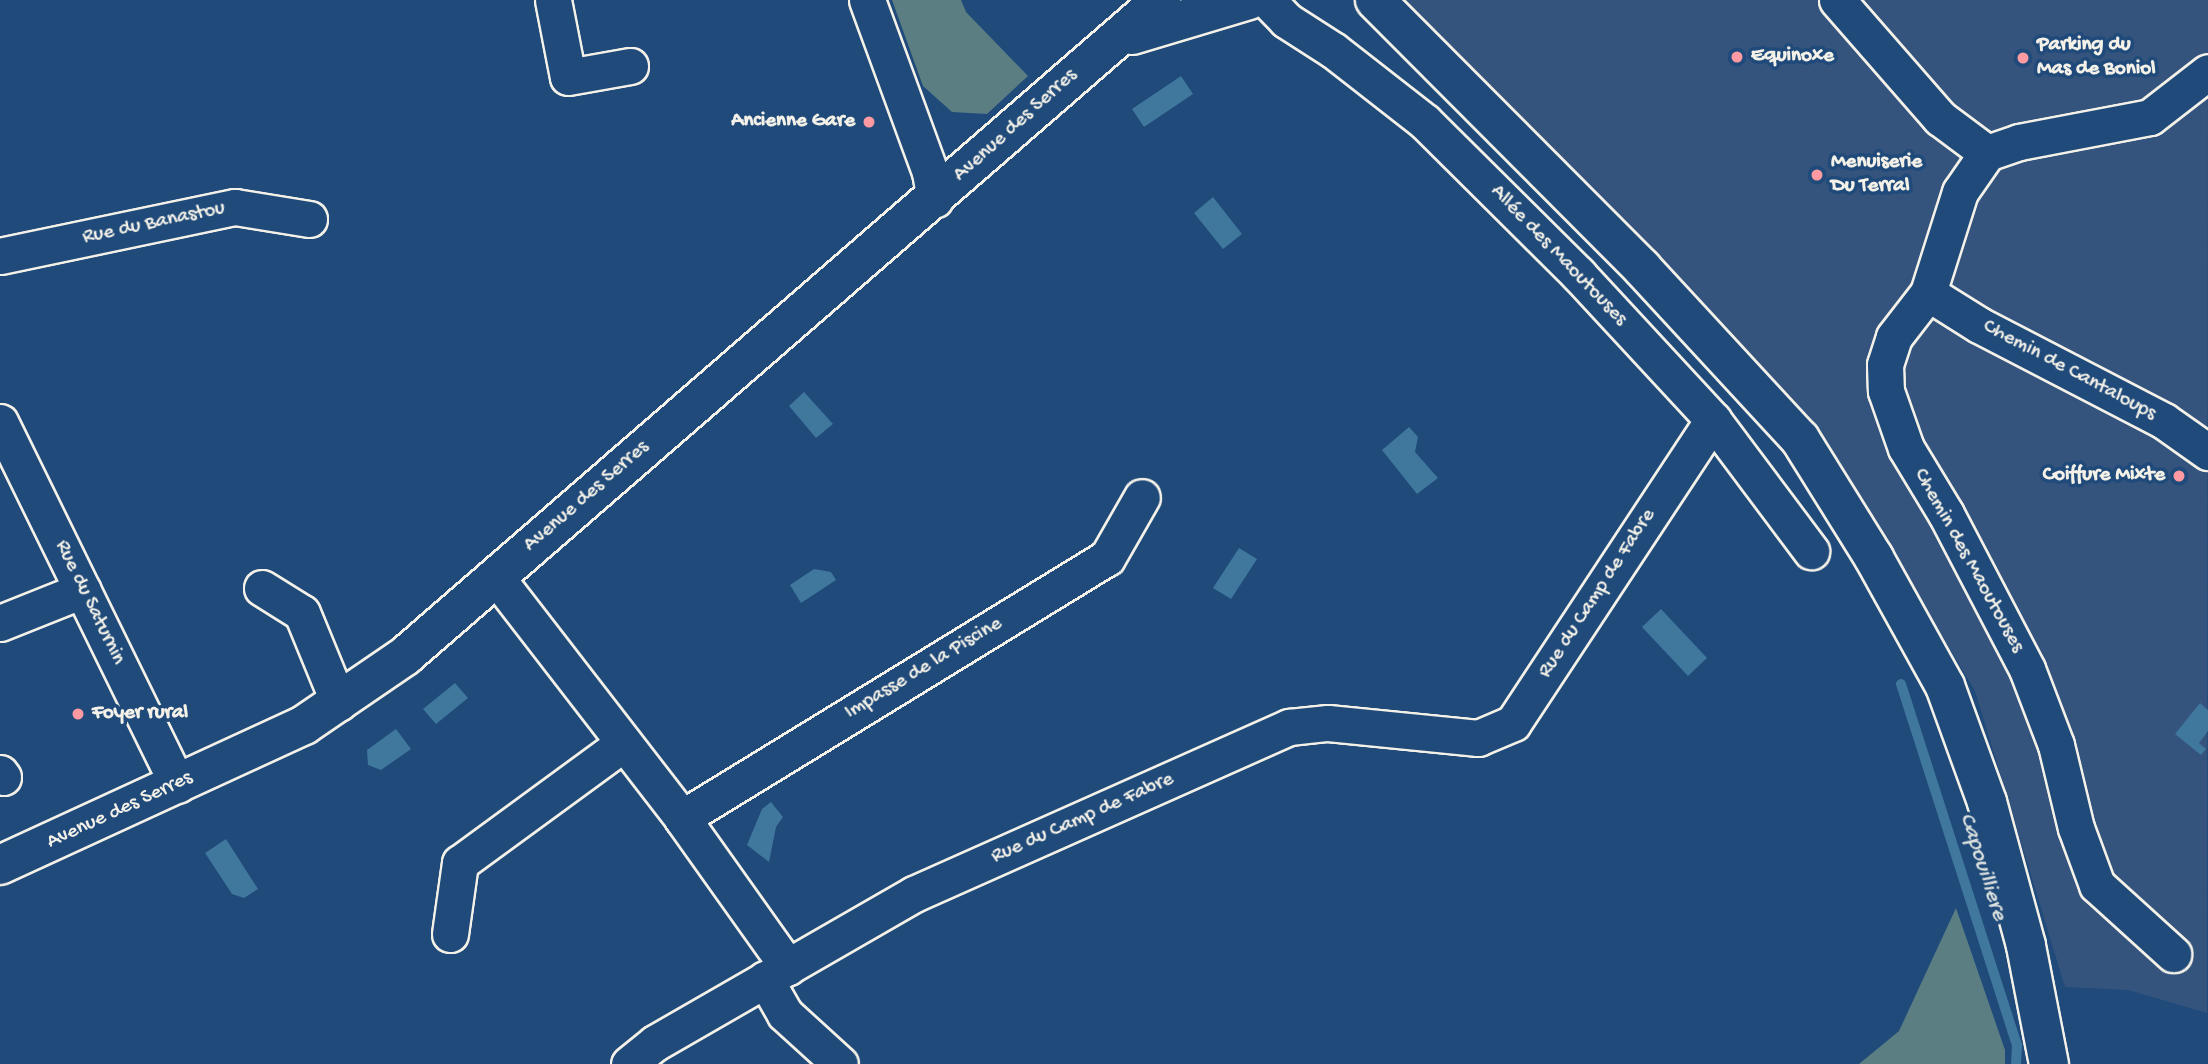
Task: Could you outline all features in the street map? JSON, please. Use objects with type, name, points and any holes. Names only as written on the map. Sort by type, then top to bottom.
[{"type":"street","points":[[553,0],[568,77],[630,66]]},
{"type":"street","points":[[867,0],[930,173],[935,200]]},
{"type":"street","name":"Avenue des Serres","points":[[0,865],[304,725],[405,656],[935,200],[1024,117],[1161,0]]},
{"type":"street","name":"Avenue des Serres","points":[[1116,40],[1249,0]]},
{"type":"street","name":"Allée des Maoutouses","points":[[1267,0],[1286,20],[1334,50],[1425,122],[1578,274],[1713,420],[1811,551]]},
{"type":"street","points":[[1376,0],[1642,268],[1800,439],[1874,558],[1945,686],[1987,802],[2026,946],[2049,1064]]},
{"type":"street","points":[[1837,0],[1940,118],[1987,153],[2019,142],[2150,117],[2208,72]]},
{"type":"street","name":"Chemin des Maoutouses","points":[[1987,153],[1960,192],[1928,293],[1894,337],[1885,365],[1895,422],[2027,669],[2056,746],[2076,828],[2097,885],[2173,954]]},
{"type":"street","name":"Rue du Banastou","points":[[0,256],[235,208],[309,219]]},
{"type":"street","name":"Chemin de Cantaloups","points":[[1928,293],[1979,325],[2164,421],[2208,452]]},
{"type":"street","name":"Rue du Camp de Fabre","points":[[629,1064],[655,1043],[914,894],[1289,727],[1328,723],[1478,738],[1513,723],[1713,420]]},
{"type":"street","name":"Rue du Saturnin","points":[[0,422],[178,785]]},
{"type":"street","name":"Impasse de la Piscine","points":[[682,818],[1107,558],[1142,497]]},
{"type":"street","points":[[496,577],[682,818],[776,973],[785,1014],[840,1064]]},
{"type":"street","points":[[262,588],[302,613],[339,703]]},
{"type":"street","points":[[0,624],[83,590]]},
{"type":"street","points":[[450,934],[460,863],[624,743]]},
{"type":"shaded area","points":[[1383,0],[2208,0],[2207,1013],[2128,990],[2065,987],[1975,691],[1827,443]]},
{"type":"shaded area","points":[[1181,76],[1193,94],[1144,127],[1132,109]]},
{"type":"shaded area","points":[[1213,197],[1242,234],[1223,249],[1194,213]]},
{"type":"shaded area","points":[[804,392],[833,424],[816,438],[789,406]]},
{"type":"shaded area","points":[[1409,427],[1418,437],[1415,452],[1438,478],[1417,494],[1382,450]]},
{"type":"shaded area","points":[[1239,548],[1257,559],[1231,599],[1213,588]]},
{"type":"shaded area","points":[[814,569],[831,572],[836,580],[801,603],[790,585]]},
{"type":"shaded area","points":[[1661,609],[1707,658],[1688,676],[1642,627]]},
{"type":"shaded area","points":[[455,683],[468,698],[436,724],[423,709]]},
{"type":"shaded area","points":[[2200,703],[2208,710],[2208,731],[2199,743],[2206,749],[2201,755],[2175,734]]},
{"type":"shaded area","points":[[396,729],[411,749],[381,770],[368,765],[367,750]]},
{"type":"shaded area","points":[[771,802],[783,817],[776,827],[769,862],[747,845],[762,809]]},
{"type":"shaded area","points":[[226,839],[258,889],[244,898],[232,894],[205,853]]},
{"type":"green space","points":[[892,0],[961,0],[966,12],[1028,76],[987,114],[952,112],[923,86]]},
{"type":"green space","points":[[1956,908],[2005,1050],[2005,1064],[1859,1064],[1899,1031]]},
{"type":"waterway","name":"Capouilliere","points":[[1901,684],[2017,1045],[2016,1064]]},
{"type":"place","name":"Equinoxe","points":[[1737,57]]},
{"type":"place","name":"Parking du Mas de Boniol","points":[[2023,58]]},
{"type":"place","name":"Ancienne Gare","points":[[869,122]]},
{"type":"place","name":"Menuiserie Du Terral","points":[[1817,175]]},
{"type":"place","name":"Coiffure Mixte","points":[[2179,476]]},
{"type":"place","name":"Foyer rural","points":[[78,714]]}]
